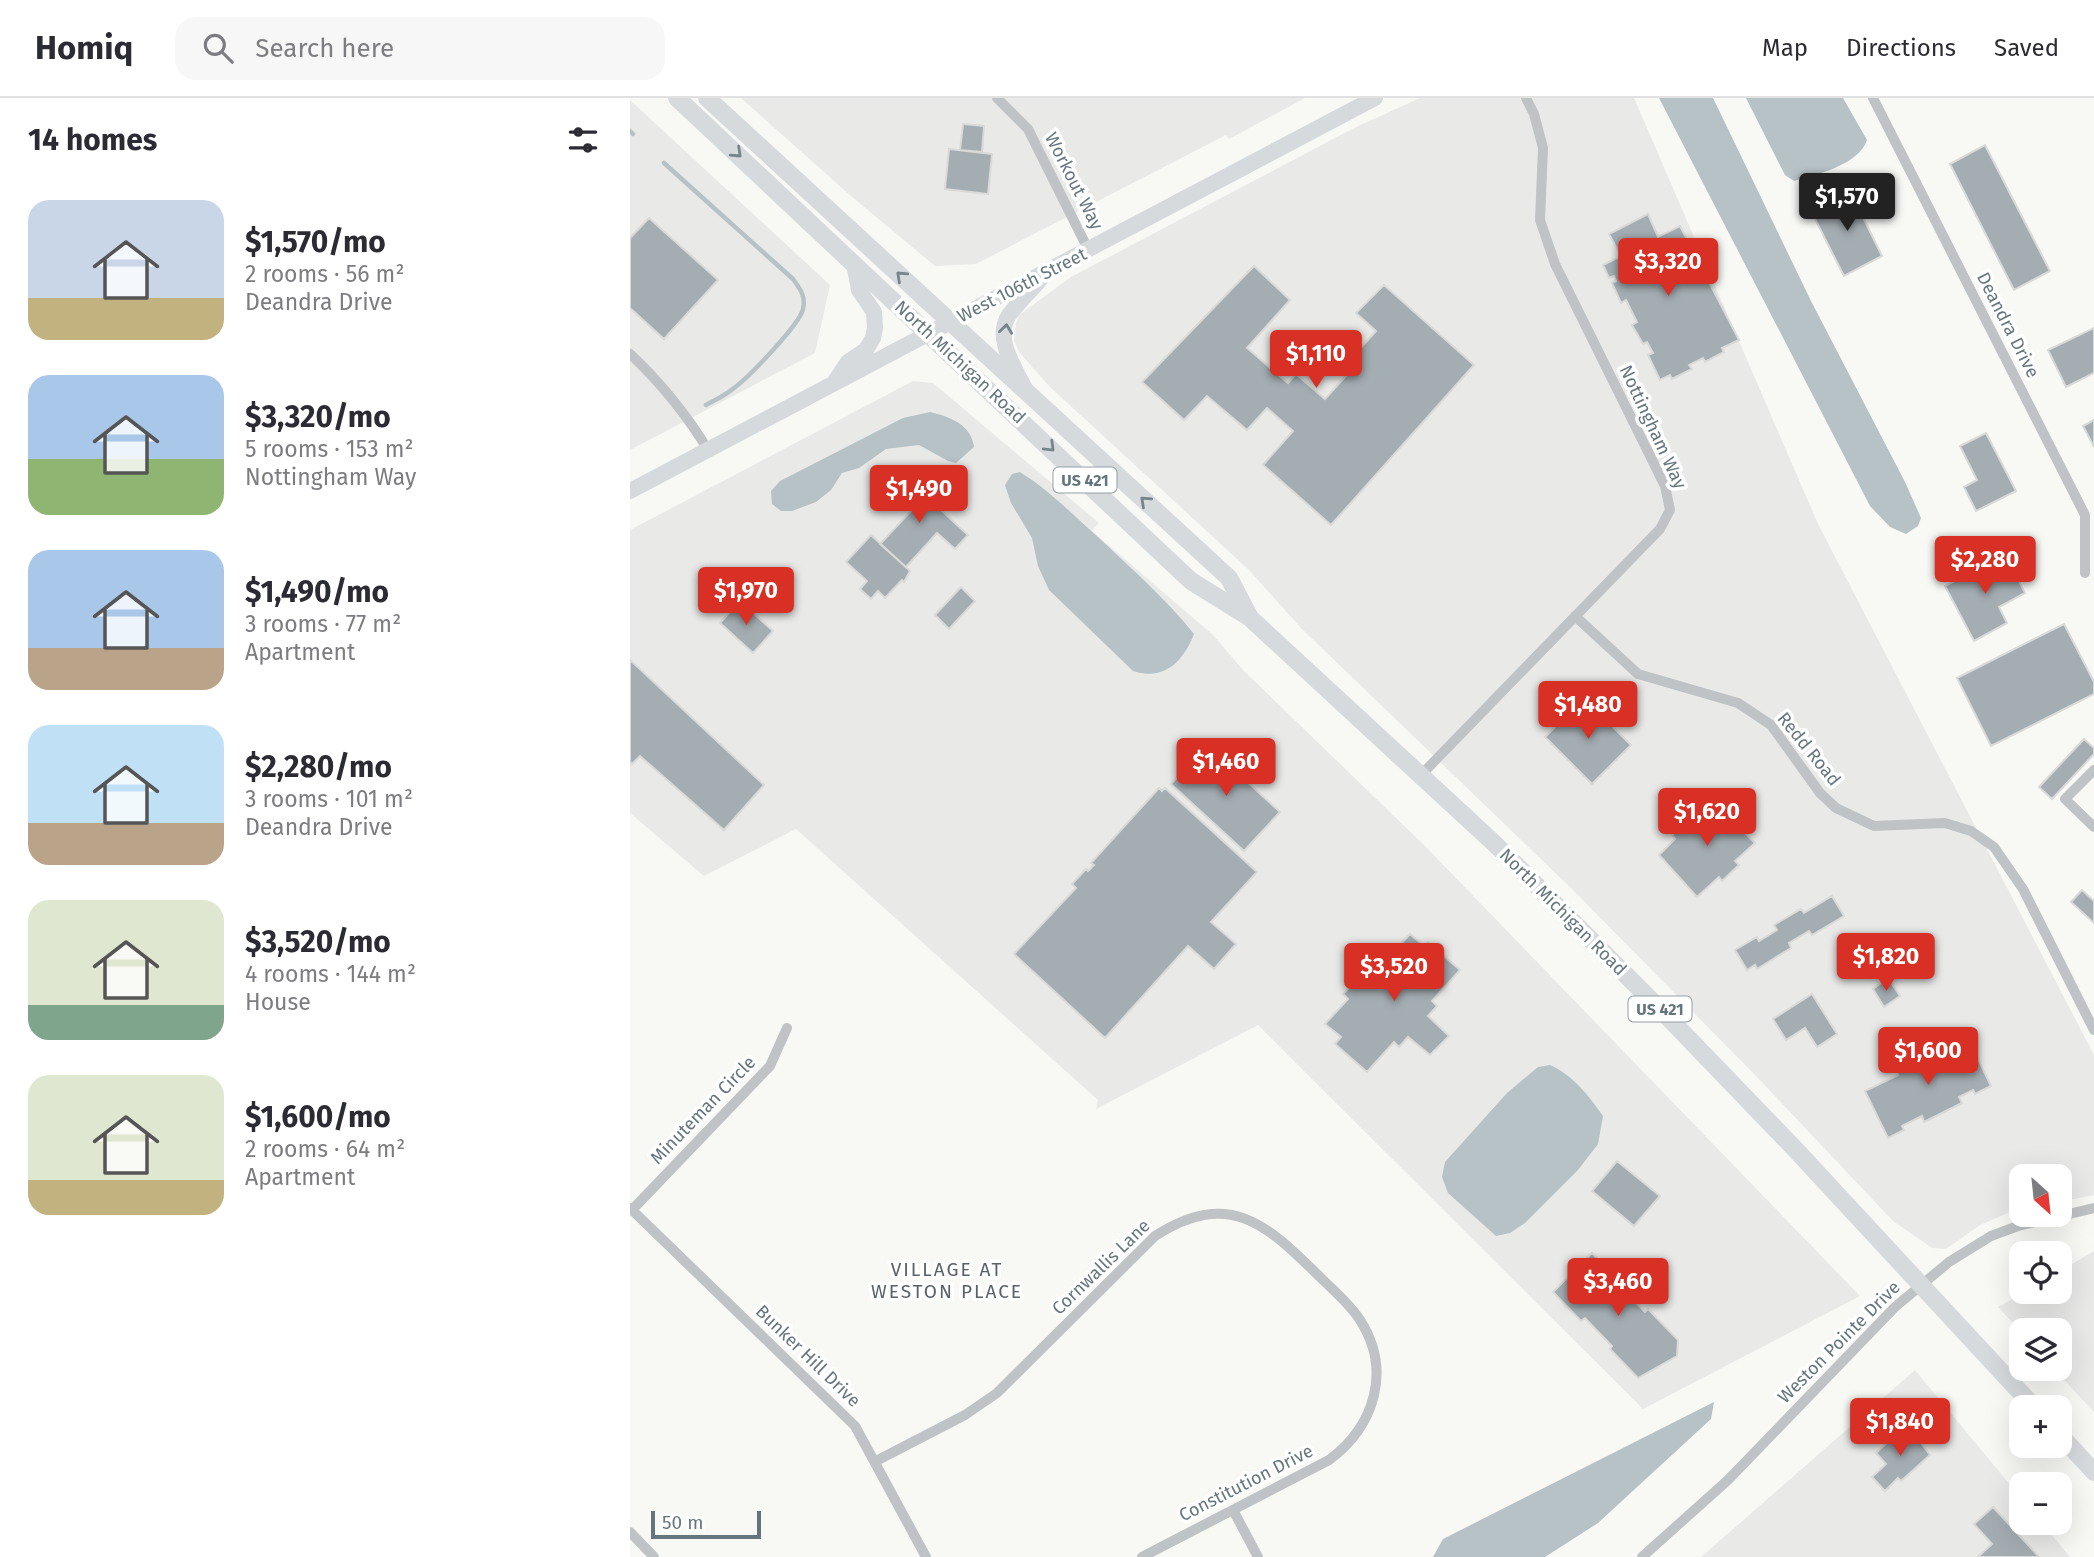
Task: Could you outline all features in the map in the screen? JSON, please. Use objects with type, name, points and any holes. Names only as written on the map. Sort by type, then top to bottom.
[{"type":"main road","name":"North Michigan Road","points":[[677,98],[1191,581],[1250,617],[1422,774],[1661,1010],[1795,1149],[2023,1395]]},
{"type":"main road","name":"North Michigan Road","points":[[707,98],[1229,578],[1250,617]]},
{"type":"main road","points":[[2072,1447],[2094,1472]]},
{"type":"street","name":"Workout Way","points":[[997,98],[1028,129],[1089,251]]},
{"type":"street","name":"West 106th Street","points":[[630,491],[1376,98]]},
{"type":"street","name":"Nottingham Way","points":[[1422,774],[1660,529],[1670,510],[1665,485],[1555,264],[1540,220],[1543,148],[1534,114],[1526,98]]},
{"type":"street","name":"Deandra Drive","points":[[1873,98],[2085,515],[2085,573]]},
{"type":"street","points":[[833,383],[848,362],[866,350],[875,328],[874,312],[859,290],[854,263]]},
{"type":"street","points":[[1027,392],[1005,347],[1004,328],[1007,317],[1045,274]]},
{"type":"street","points":[[630,354],[651,374],[677,406],[708,450]]},
{"type":"street","name":"Redd Road","points":[[1575,616],[1638,674],[1738,704],[1771,725],[1820,793],[1836,808],[1874,826],[1945,823],[1972,831],[1994,847],[2023,889],[2094,1030]]},
{"type":"street","points":[[2094,769],[2065,799],[2094,827]]},
{"type":"street","name":"Minuteman Circle","points":[[631,1209],[770,1066],[787,1028]]},
{"type":"street","name":"Weston Pointe Drive","points":[[1642,1557],[1719,1488],[1895,1307],[1949,1262],[1991,1236],[2056,1216],[2094,1208]]},
{"type":"street","name":"Bunker Hill Drive","points":[[631,1209],[855,1426],[926,1557]]},
{"type":"street","name":"Cornwallis Lane","points":[[876,1461],[983,1404],[1009,1383],[1155,1236],[1183,1220],[1206,1215],[1234,1216],[1267,1228],[1290,1247],[1360,1320],[1371,1343],[1376,1368],[1373,1400],[1359,1431]]},
{"type":"street","name":"Constitution Drive","points":[[1143,1557],[1329,1460],[1359,1431]]},
{"type":"street","points":[[1233,1510],[1258,1557]]},
{"type":"street","points":[[630,1532],[654,1557]]},
{"type":"shaded area","points":[[741,98],[1305,98],[1229,139],[1226,135],[976,264],[935,266]]},
{"type":"shaded area","points":[[1420,98],[1634,98],[1818,524],[2094,1055],[2094,1195],[2072,1200],[2072,1164],[2009,1164],[2009,1213],[1980,1225],[1946,1249],[1932,1248],[1893,1221],[1755,1075],[1572,889],[1301,628],[1249,570],[1049,386],[1019,352],[1014,341],[1019,315],[1071,277],[1354,128]]},
{"type":"shaded area","points":[[1659,98],[1713,98],[1811,301],[1921,518],[1918,526],[1906,534],[1890,527],[1870,506]]},
{"type":"shaded area","points":[[1746,98],[1843,98],[1867,140],[1862,149],[1846,162],[1794,181],[1785,175]]},
{"type":"shaded area","points":[[630,100],[830,285],[815,353],[630,450]]},
{"type":"shaded area","points":[[913,381],[933,383],[1099,523],[1092,531],[1213,635],[1244,671],[1424,845],[1860,1296],[1643,1409],[1258,1025],[1096,1109],[1098,1100],[796,829],[704,876],[630,813],[630,530]]},
{"type":"shaded area","points":[[930,412],[958,423],[969,433],[974,447],[956,463],[919,445],[886,449],[859,468],[842,473],[831,490],[816,502],[792,511],[781,511],[772,504],[771,491],[780,481],[903,418]]},
{"type":"shaded area","points":[[1020,472],[1051,495],[1099,538],[1160,596],[1194,634],[1184,653],[1171,667],[1154,673],[1133,671],[1049,590],[1038,566],[1032,538],[1011,503],[1005,485],[1012,474]]},
{"type":"shaded area","points":[[1550,1065],[1573,1080],[1603,1116],[1598,1144],[1578,1170],[1525,1223],[1510,1233],[1496,1236],[1448,1193],[1442,1177],[1445,1162],[1507,1093],[1538,1067]]},
{"type":"shaded area","points":[[2094,1251],[2094,1412],[2065,1381],[2072,1381],[2072,1318],[2009,1319],[1998,1307],[2009,1301],[2009,1304],[2072,1304],[2072,1264]]},
{"type":"shaded area","points":[[1915,1370],[2009,1484],[2009,1535],[2052,1535],[2070,1557],[1701,1557]]},
{"type":"shaded area","points":[[1714,1402],[1711,1419],[1598,1523],[1545,1557],[1433,1557],[1443,1539]]},
{"type":"building","points":[[963,124],[984,126],[982,152],[960,150]]},
{"type":"building","points":[[1985,145],[2050,271],[2014,290],[1950,164]]},
{"type":"building","points":[[949,149],[992,154],[988,194],[945,189]]},
{"type":"building","points":[[1850,191],[1882,256],[1844,276],[1811,211]]},
{"type":"building","points":[[1648,214],[1658,237],[1680,226],[1739,340],[1722,348],[1724,352],[1705,362],[1703,358],[1689,365],[1692,369],[1672,379],[1670,375],[1660,380],[1648,355],[1653,353],[1647,342],[1643,344],[1632,325],[1637,322],[1626,300],[1621,303],[1612,283],[1616,281],[1614,276],[1609,278],[1603,265],[1621,256],[1609,234]]},
{"type":"building","points":[[649,218],[718,280],[664,339],[630,308],[630,238]]},
{"type":"building","points":[[1254,266],[1290,300],[1247,348],[1288,383],[1296,374],[1325,399],[1353,368],[1347,363],[1376,331],[1356,313],[1384,285],[1474,365],[1331,525],[1263,465],[1293,431],[1267,408],[1247,430],[1207,396],[1184,420],[1142,382]]},
{"type":"building","points":[[2094,328],[2094,373],[2066,387],[2048,350]]},
{"type":"building","points":[[2094,420],[2094,447],[2083,426]]},
{"type":"building","points":[[1986,433],[2016,491],[1976,511],[1964,487],[1977,480],[1960,446]]},
{"type":"building","points":[[903,475],[968,535],[955,549],[937,533],[906,567],[880,544],[912,510],[890,489]]},
{"type":"building","points":[[871,535],[910,571],[904,582],[902,580],[885,598],[878,591],[871,599],[860,589],[867,581],[846,562]]},
{"type":"building","points":[[2005,554],[2025,593],[1999,607],[2007,623],[1974,641],[1945,586]]},
{"type":"building","points":[[961,587],[975,601],[949,629],[935,615]]},
{"type":"building","points":[[740,601],[773,631],[753,653],[720,623]]},
{"type":"building","points":[[2064,624],[2094,682],[2094,694],[1991,746],[1957,678]]},
{"type":"building","points":[[630,660],[764,785],[724,830],[640,756],[632,764],[630,762]]},
{"type":"building","points":[[1584,698],[1631,745],[1592,784],[1545,737]]},
{"type":"building","points":[[2084,739],[2094,748],[2094,754],[2052,799],[2039,787]]},
{"type":"building","points":[[1207,745],[1280,812],[1244,851],[1171,784]]},
{"type":"building","points":[[1159,788],[1162,791],[1165,788],[1257,872],[1211,922],[1236,944],[1214,969],[1188,946],[1105,1038],[1014,954],[1076,888],[1072,884],[1086,869],[1088,871],[1094,865],[1091,863]]},
{"type":"building","points":[[1714,800],[1730,817],[1739,808],[1747,817],[1738,826],[1755,843],[1735,861],[1739,865],[1722,881],[1719,877],[1697,897],[1659,855],[1675,839],[1672,835],[1687,820],[1690,822]]},
{"type":"building","points":[[2082,890],[2094,901],[2094,923],[2071,902]]},
{"type":"building","points":[[1832,896],[1844,916],[1812,935],[1809,931],[1789,943],[1791,948],[1757,969],[1755,965],[1747,970],[1735,950],[1757,937],[1759,941],[1777,930],[1774,925],[1801,909],[1804,913]]},
{"type":"building","points":[[1410,934],[1424,946],[1428,942],[1460,970],[1432,1001],[1437,1006],[1428,1016],[1449,1036],[1430,1055],[1408,1037],[1399,1047],[1394,1042],[1367,1072],[1335,1044],[1341,1037],[1325,1024],[1348,999],[1343,994],[1381,953],[1388,958]]},
{"type":"building","points":[[1888,978],[1900,996],[1884,1007],[1873,989]]},
{"type":"building","points":[[1812,994],[1837,1034],[1817,1047],[1805,1028],[1786,1040],[1773,1019]]},
{"type":"building","points":[[1968,1038],[1991,1086],[1975,1094],[1973,1090],[1959,1097],[1962,1103],[1924,1122],[1922,1116],[1902,1126],[1904,1130],[1888,1138],[1865,1091],[1898,1075],[1895,1069],[1931,1051],[1933,1055]]},
{"type":"building","points":[[1617,1161],[1660,1196],[1634,1226],[1592,1191]]},
{"type":"building","points":[[1592,1253],[1645,1312],[1648,1309],[1678,1340],[1677,1356],[1638,1378],[1585,1318],[1581,1321],[1553,1292]]},
{"type":"building","points":[[1904,1427],[1914,1434],[1930,1455],[1901,1481],[1898,1478],[1885,1491],[1872,1477],[1886,1464],[1876,1453]]},
{"type":"building","points":[[1993,1507],[2009,1524],[2009,1535],[2019,1535],[2039,1557],[1978,1557],[1992,1544],[1974,1524]]},
{"type":"waterway","points":[[630,131],[633,134]]},
{"type":"waterway","points":[[664,163],[793,279],[804,300],[800,316],[773,350],[734,388],[706,405]]},
{"type":"district","name":"VILLAGE AT WESTON PLACE","points":[[947,1280]]}]
